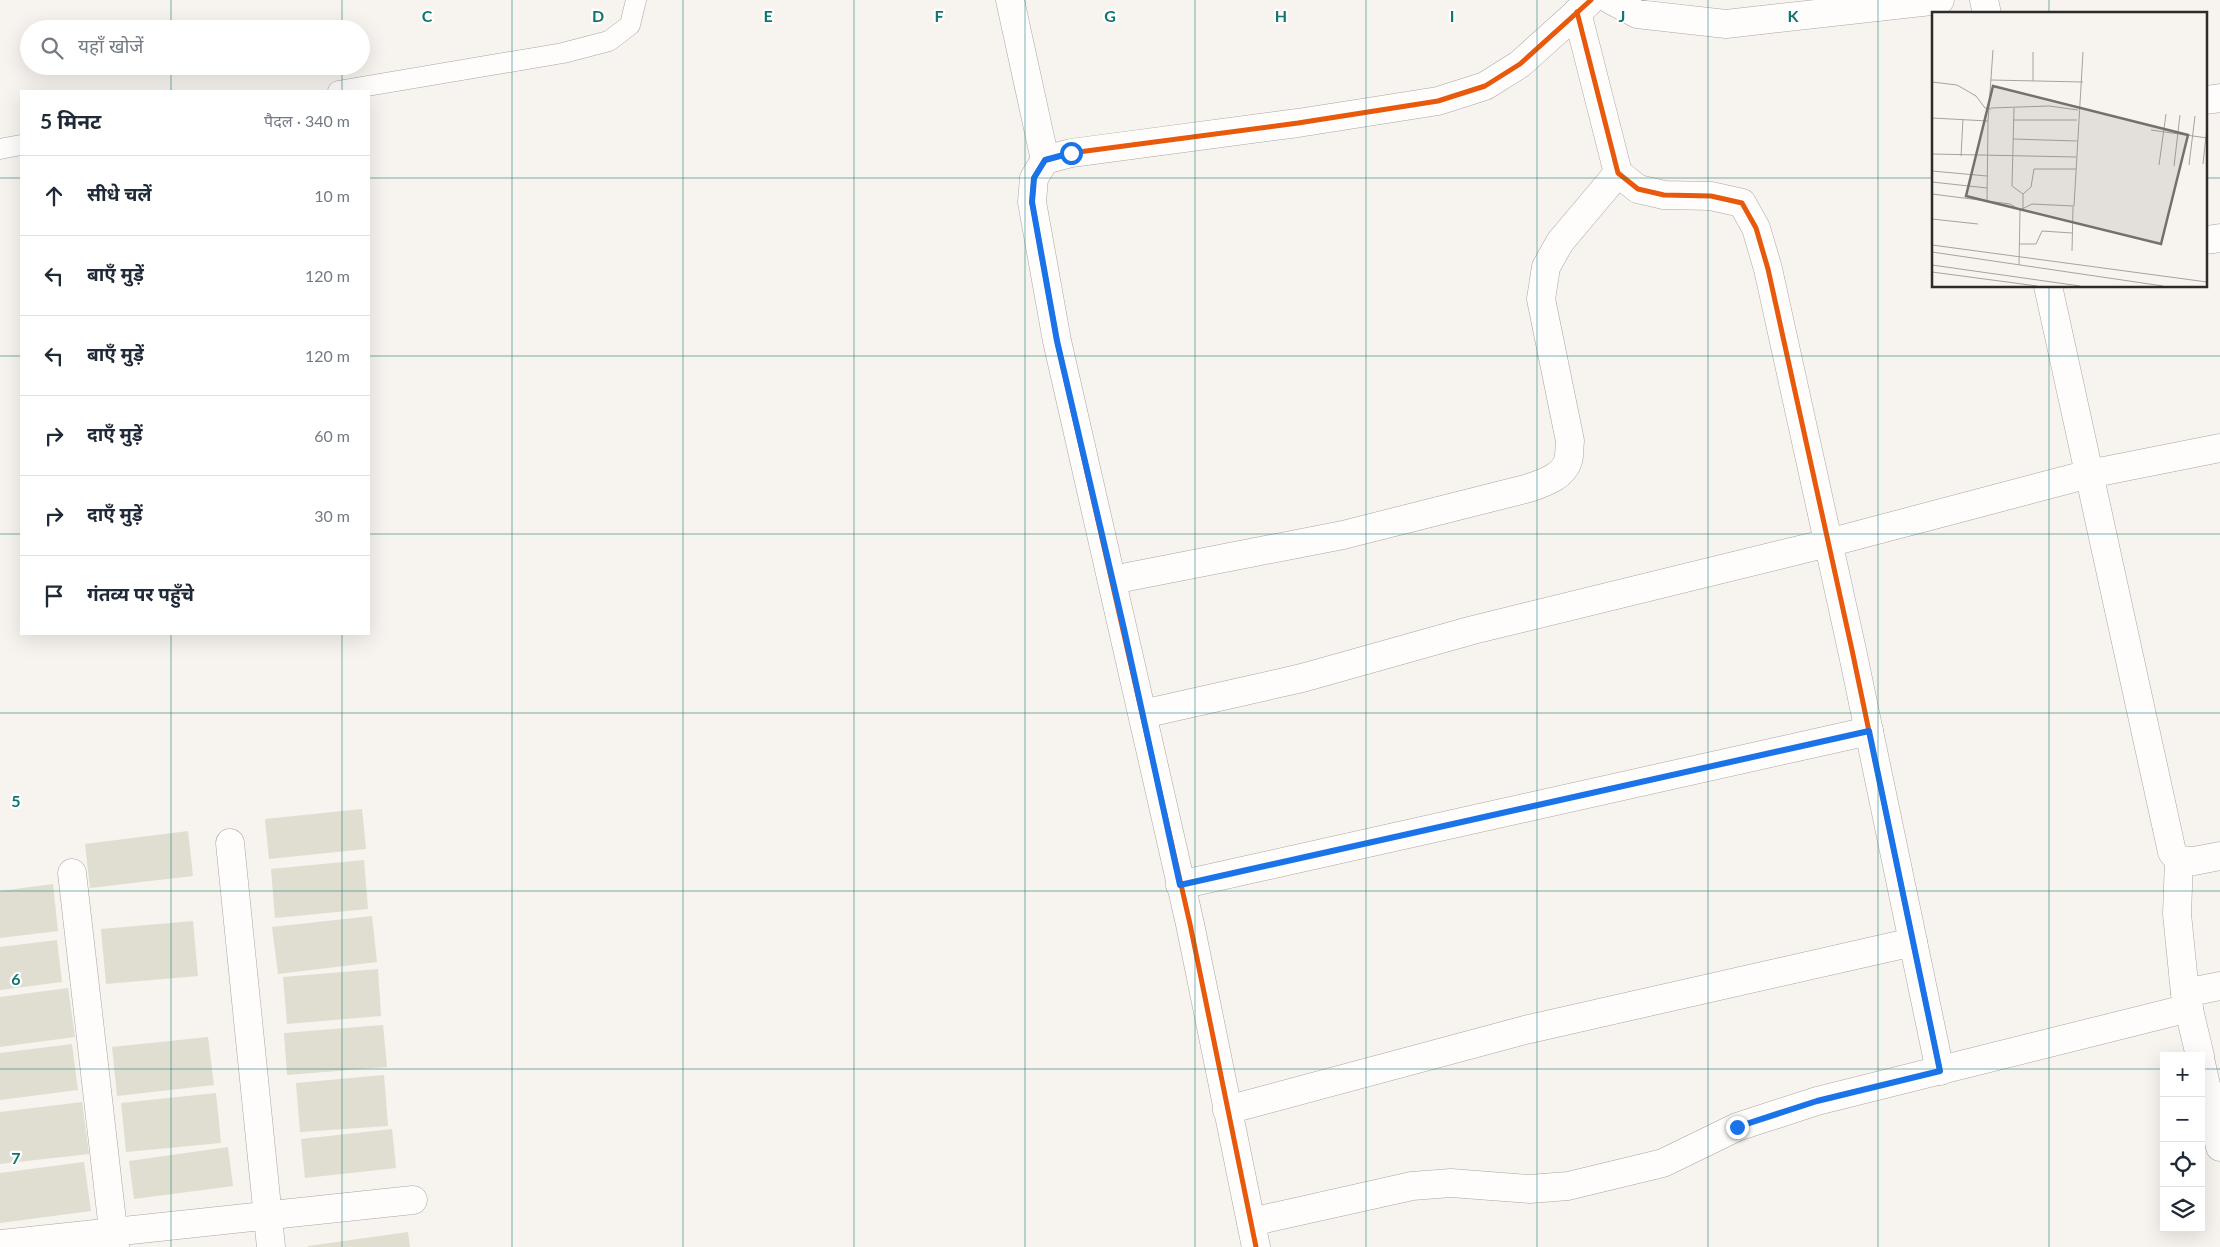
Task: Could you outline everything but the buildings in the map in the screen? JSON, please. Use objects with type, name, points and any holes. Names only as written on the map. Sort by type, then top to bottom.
[{"type":"street","points":[[1010,0],[1045,160]]},
{"type":"street","points":[[1611,0],[1638,14],[1726,24],[1940,0]]},
{"type":"street","points":[[1584,6],[1520,64],[1485,86],[1438,101],[1298,123],[1071,153],[1045,160],[1034,178],[1032,202],[1057,341],[1180,885],[1226,1110],[1254,1234],[1412,1186],[1451,1183],[1530,1190],[1568,1186],[1663,1163],[1737,1127],[1817,1101],[1940,1071],[2187,1001],[2220,986]]},
{"type":"street","points":[[1584,6],[1618,172],[1638,189],[1664,195],[1711,196],[1742,203],[1756,228],[1768,269],[1828,543],[1940,1071]]},
{"type":"street","points":[[1112,580],[1344,535],[1529,488],[1547,482],[1560,473],[1568,461],[1570,441],[1541,299],[1546,267],[1560,242],[1618,172]]},
{"type":"street","points":[[2048,288],[2172,852],[2179,860],[2177,914],[2187,1001],[2199,1052]]},
{"type":"street","points":[[1142,714],[1302,678],[1473,630],[1828,543],[2089,474],[2220,448]]},
{"type":"street","points":[[1180,885],[1869,731]]},
{"type":"street","points":[[230,843],[271,1247]]},
{"type":"street","points":[[2179,860],[2194,861],[2220,856]]},
{"type":"street","points":[[72,873],[114,1239]]},
{"type":"street","points":[[1226,1110],[1525,1030],[1913,942]]},
{"type":"street","points":[[2205,1081],[2220,1147]]},
{"type":"street","points":[[0,1244],[114,1239],[268,1215],[412,1200]]},
{"type":"lane","points":[[344,90],[563,53],[609,41],[630,25],[636,0]]},
{"type":"lane","points":[[0,149],[20,145]]},
{"type":"cycle path","points":[[1256,1247],[1190,924],[1057,341],[1032,202],[1034,178],[1045,160],[1071,153],[1298,123],[1438,101],[1485,86],[1520,64],[1591,0]]},
{"type":"cycle path","points":[[1577,12],[1618,173],[1638,189],[1664,195],[1711,196],[1742,203],[1756,228],[1768,269],[1852,650],[1940,1071]]},
{"type":"route","points":[[1071,153],[1045,160],[1034,178],[1032,202],[1057,341],[1124,629],[1180,885],[1869,731],[1940,1071],[1817,1101],[1737,1127]]}]
